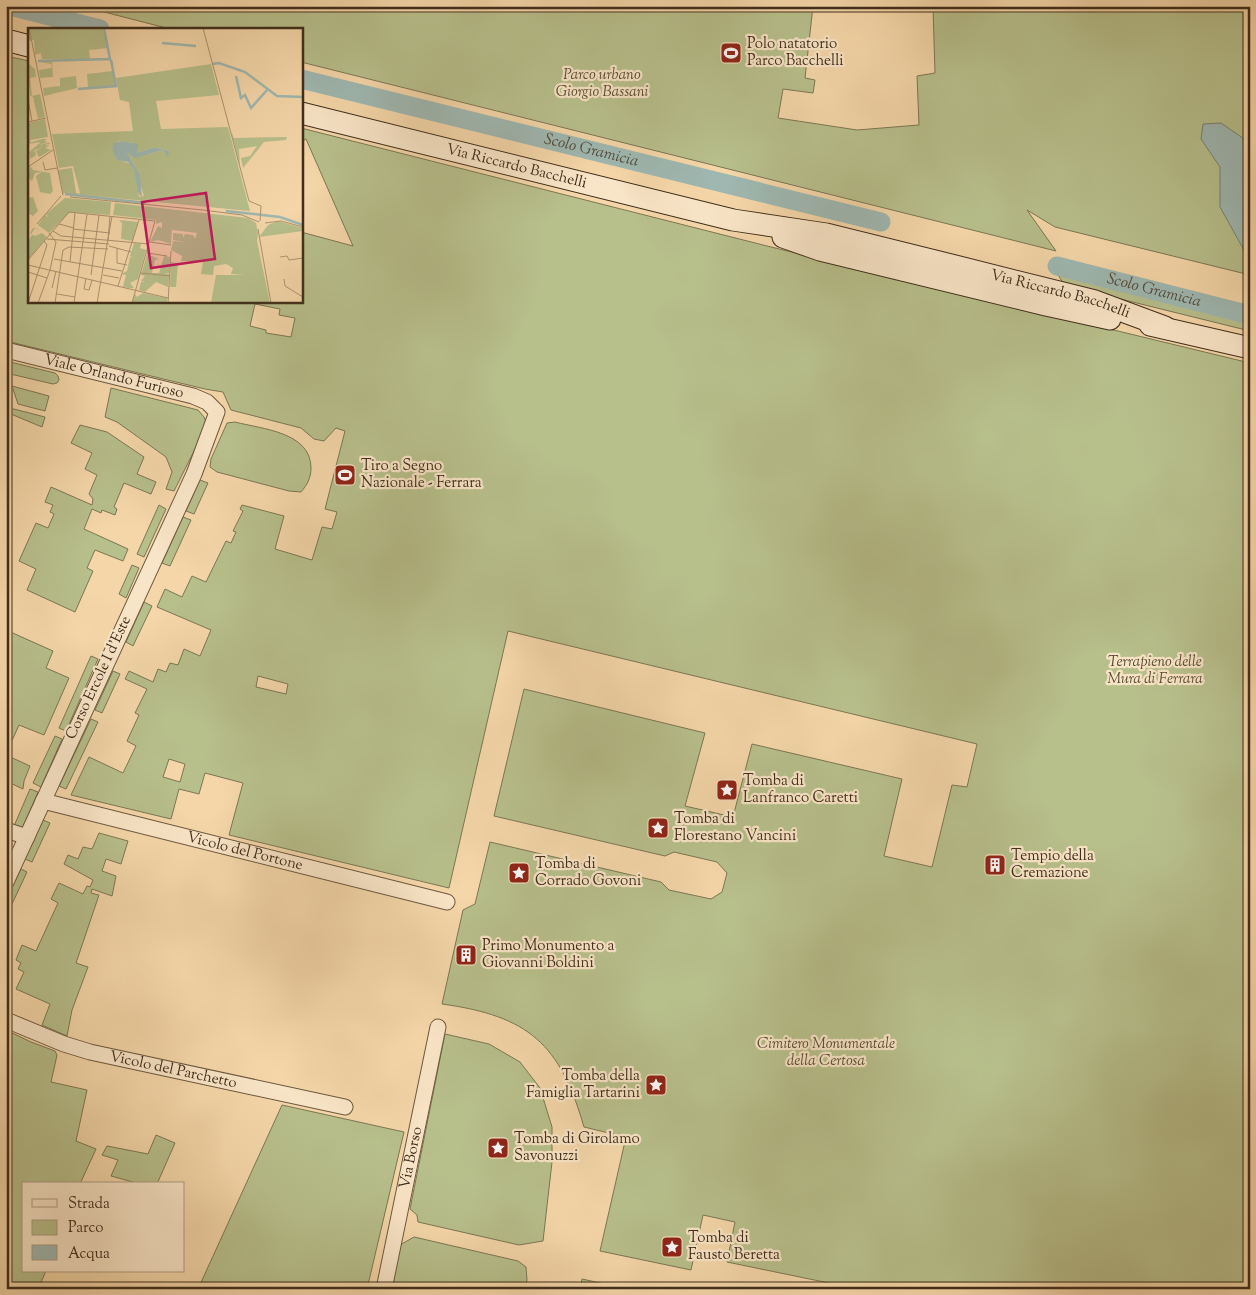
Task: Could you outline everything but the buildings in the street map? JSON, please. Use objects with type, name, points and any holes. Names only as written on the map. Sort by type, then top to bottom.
[{"type":"main road","points":[[6,40],[28,46]]},
{"type":"main road","name":"Via Riccardo Bacchelli","points":[[302,113],[733,220],[826,234],[954,274],[1095,300],[1165,327],[1250,348]]},
{"type":"street","name":"Viale Orlando Furioso","points":[[6,350],[193,396],[207,402],[217,412],[207,441]]},
{"type":"street","name":"Corso Ercole I d'Este","points":[[6,882],[194,474],[207,441]]},
{"type":"street","name":"Vicolo del Portone","points":[[43,801],[446,902]]},
{"type":"street","points":[[6,830],[27,837]]},
{"type":"street","name":"Vicolo del Parchetto","points":[[6,1020],[64,1044],[90,1052],[344,1107]]},
{"type":"street","name":"Via Borso","points":[[384,1289],[438,1027]]},
{"type":"green space","name":"Parco urbano Giorgio Bassani","points":[[81,6],[813,6],[805,78],[815,80],[813,93],[783,89],[778,118],[857,130],[919,125],[917,76],[935,73],[933,6],[1250,6],[1250,275],[1055,227],[1027,210],[1056,251],[302,62],[302,28],[166,28]]},
{"type":"green space","points":[[6,56],[28,61],[28,302],[302,302],[302,232],[353,246],[306,139],[302,141],[302,128],[767,246],[1250,363],[1250,1289],[976,1289],[966,1287],[965,1289],[858,1289],[727,1262],[735,1222],[703,1215],[691,1270],[600,1251],[626,1137],[584,1127],[575,1098],[564,1074],[537,1039],[519,1026],[498,1017],[472,1009],[442,1004],[463,910],[475,904],[490,842],[661,882],[669,890],[711,899],[722,892],[727,873],[717,862],[674,852],[665,856],[494,816],[524,689],[705,733],[685,806],[733,817],[752,744],[902,779],[884,856],[932,867],[952,785],[967,787],[977,744],[508,631],[449,888],[229,835],[243,783],[205,773],[199,794],[179,789],[171,819],[71,795],[89,757],[123,773],[136,746],[127,741],[139,715],[135,713],[147,689],[125,679],[129,671],[153,682],[158,669],[166,672],[170,663],[178,665],[184,649],[200,656],[211,630],[157,607],[165,589],[182,597],[192,576],[206,582],[226,541],[231,543],[236,532],[233,531],[243,511],[240,509],[242,505],[284,516],[275,549],[312,560],[322,527],[332,529],[337,512],[325,509],[345,431],[336,428],[324,441],[314,439],[301,428],[231,410],[223,392],[6,341]],"holes":[[[255,304],[280,309],[279,315],[295,318],[291,337],[266,333],[266,330],[250,326]],[[258,676],[288,684],[286,694],[256,687]],[[169,759],[185,764],[180,782],[163,777]]]},
{"type":"green space","points":[[1057,273],[1250,322],[1250,331],[1064,285]]},
{"type":"green space","points":[[6,361],[55,373],[59,380],[53,384],[6,373]]},
{"type":"green space","points":[[12,386],[49,396],[45,411],[18,404]]},
{"type":"green space","points":[[111,388],[198,410],[204,417],[207,425],[174,491],[166,489],[172,472],[166,457],[117,422],[105,417]]},
{"type":"green space","points":[[6,407],[45,417],[42,427],[6,412]]},
{"type":"green space","points":[[235,422],[283,434],[294,439],[303,447],[309,456],[311,468],[308,481],[301,492],[289,491],[217,472],[210,467],[211,459],[227,423]]},
{"type":"green space","points":[[80,425],[107,432],[144,457],[137,474],[156,482],[151,494],[124,483],[114,507],[117,509],[115,515],[102,510],[101,513],[92,509],[84,529],[128,549],[123,561],[95,550],[87,568],[93,571],[75,612],[27,590],[36,569],[19,561],[36,523],[48,528],[54,514],[50,512],[53,505],[45,502],[51,487],[92,505],[93,499],[89,494],[97,475],[85,469],[92,453],[71,443]]},
{"type":"green space","points":[[200,480],[208,483],[194,514],[186,511]]},
{"type":"green space","points":[[159,505],[166,509],[144,557],[137,554]]},
{"type":"green space","points":[[183,517],[191,520],[170,566],[162,563]]},
{"type":"green space","points":[[132,565],[139,568],[126,598],[119,594]]},
{"type":"green space","points":[[144,602],[152,606],[133,646],[126,642]]},
{"type":"green space","points":[[6,630],[53,651],[46,668],[69,678],[44,735],[19,725],[6,754]]},
{"type":"green space","points":[[91,656],[98,659],[66,731],[59,728]]},
{"type":"green space","points":[[113,671],[120,674],[102,713],[95,710]]},
{"type":"green space","points":[[91,719],[98,722],[66,789],[59,786]]},
{"type":"green space","points":[[55,736],[62,739],[41,787],[33,783]]},
{"type":"green space","points":[[6,755],[30,766],[23,789],[6,781]]},
{"type":"green space","points":[[30,789],[38,792],[22,829],[14,826]]},
{"type":"green space","points":[[43,820],[50,823],[32,862],[25,859]]},
{"type":"green space","points":[[99,833],[128,841],[121,864],[106,859],[102,871],[116,876],[112,896],[92,889],[91,893],[99,895],[76,963],[88,967],[72,1010],[67,1036],[42,1025],[50,1004],[16,989],[24,972],[18,969],[21,963],[16,960],[22,945],[36,951],[58,903],[51,899],[59,883],[83,894],[87,886],[90,887],[93,880],[64,864],[68,855],[78,859],[83,847],[92,849]]},
{"type":"green space","points":[[21,869],[27,872],[12,904],[6,901],[6,899]]},
{"type":"green space","points":[[6,1030],[55,1051],[57,1055],[51,1082],[87,1090],[76,1141],[96,1149],[81,1182],[22,1182],[22,1272],[46,1272],[38,1289],[6,1289]]},
{"type":"green space","points":[[445,1034],[489,1044],[520,1062],[540,1088],[552,1127],[552,1162],[543,1241],[519,1245],[418,1222],[417,1215],[410,1209]]},
{"type":"green space","points":[[282,1105],[404,1132],[367,1289],[198,1289]]},
{"type":"green space","points":[[156,1135],[175,1143],[158,1182],[133,1182],[111,1176],[118,1160],[102,1155],[107,1146],[148,1154]]},
{"type":"green space","points":[[414,1237],[518,1261],[526,1267],[527,1280],[525,1289],[391,1289],[400,1245]]},
{"type":"green space","points":[[582,1279],[627,1289],[580,1289]]},
{"type":"water","points":[[1221,123],[1250,143],[1250,256],[1245,252],[1220,207],[1220,167],[1201,139],[1203,124]]},
{"type":"waterway","name":"Scolo Gramicia","points":[[10,6],[96,28]]},
{"type":"waterway","name":"Scolo Gramicia","points":[[302,79],[881,222]]},
{"type":"waterway","name":"Scolo Gramicia","points":[[1057,266],[1250,315]]},
{"type":"place","name":"Polo natatorio Parco Bacchelli","points":[[731,53]]},
{"type":"place","name":"Tiro a Segno Nazionale - Ferrara","points":[[345,475]]},
{"type":"place","name":"Tomba di Lanfranco Caretti","points":[[727,790]]},
{"type":"place","name":"Tomba di Florestano Vancini","points":[[658,828]]},
{"type":"place","name":"Tempio della Cremazione","points":[[995,865]]},
{"type":"place","name":"Tomba di Corrado Govoni","points":[[519,873]]},
{"type":"place","name":"Primo Monumento a Giovanni Boldini","points":[[466,955]]},
{"type":"place","name":"Tomba della Famiglia Tartarini","points":[[656,1085]]},
{"type":"place","name":"Tomba di Girolamo Savonuzzi","points":[[498,1148]]},
{"type":"place","name":"Tomba di Fausto Beretta","points":[[672,1247]]},
{"type":"park label","name":"Terrapieno delle Mura di Ferrara","points":[[1155,670]]},
{"type":"park label","name":"Cimitero Monumentale della Certosa","points":[[826,1052]]}]
